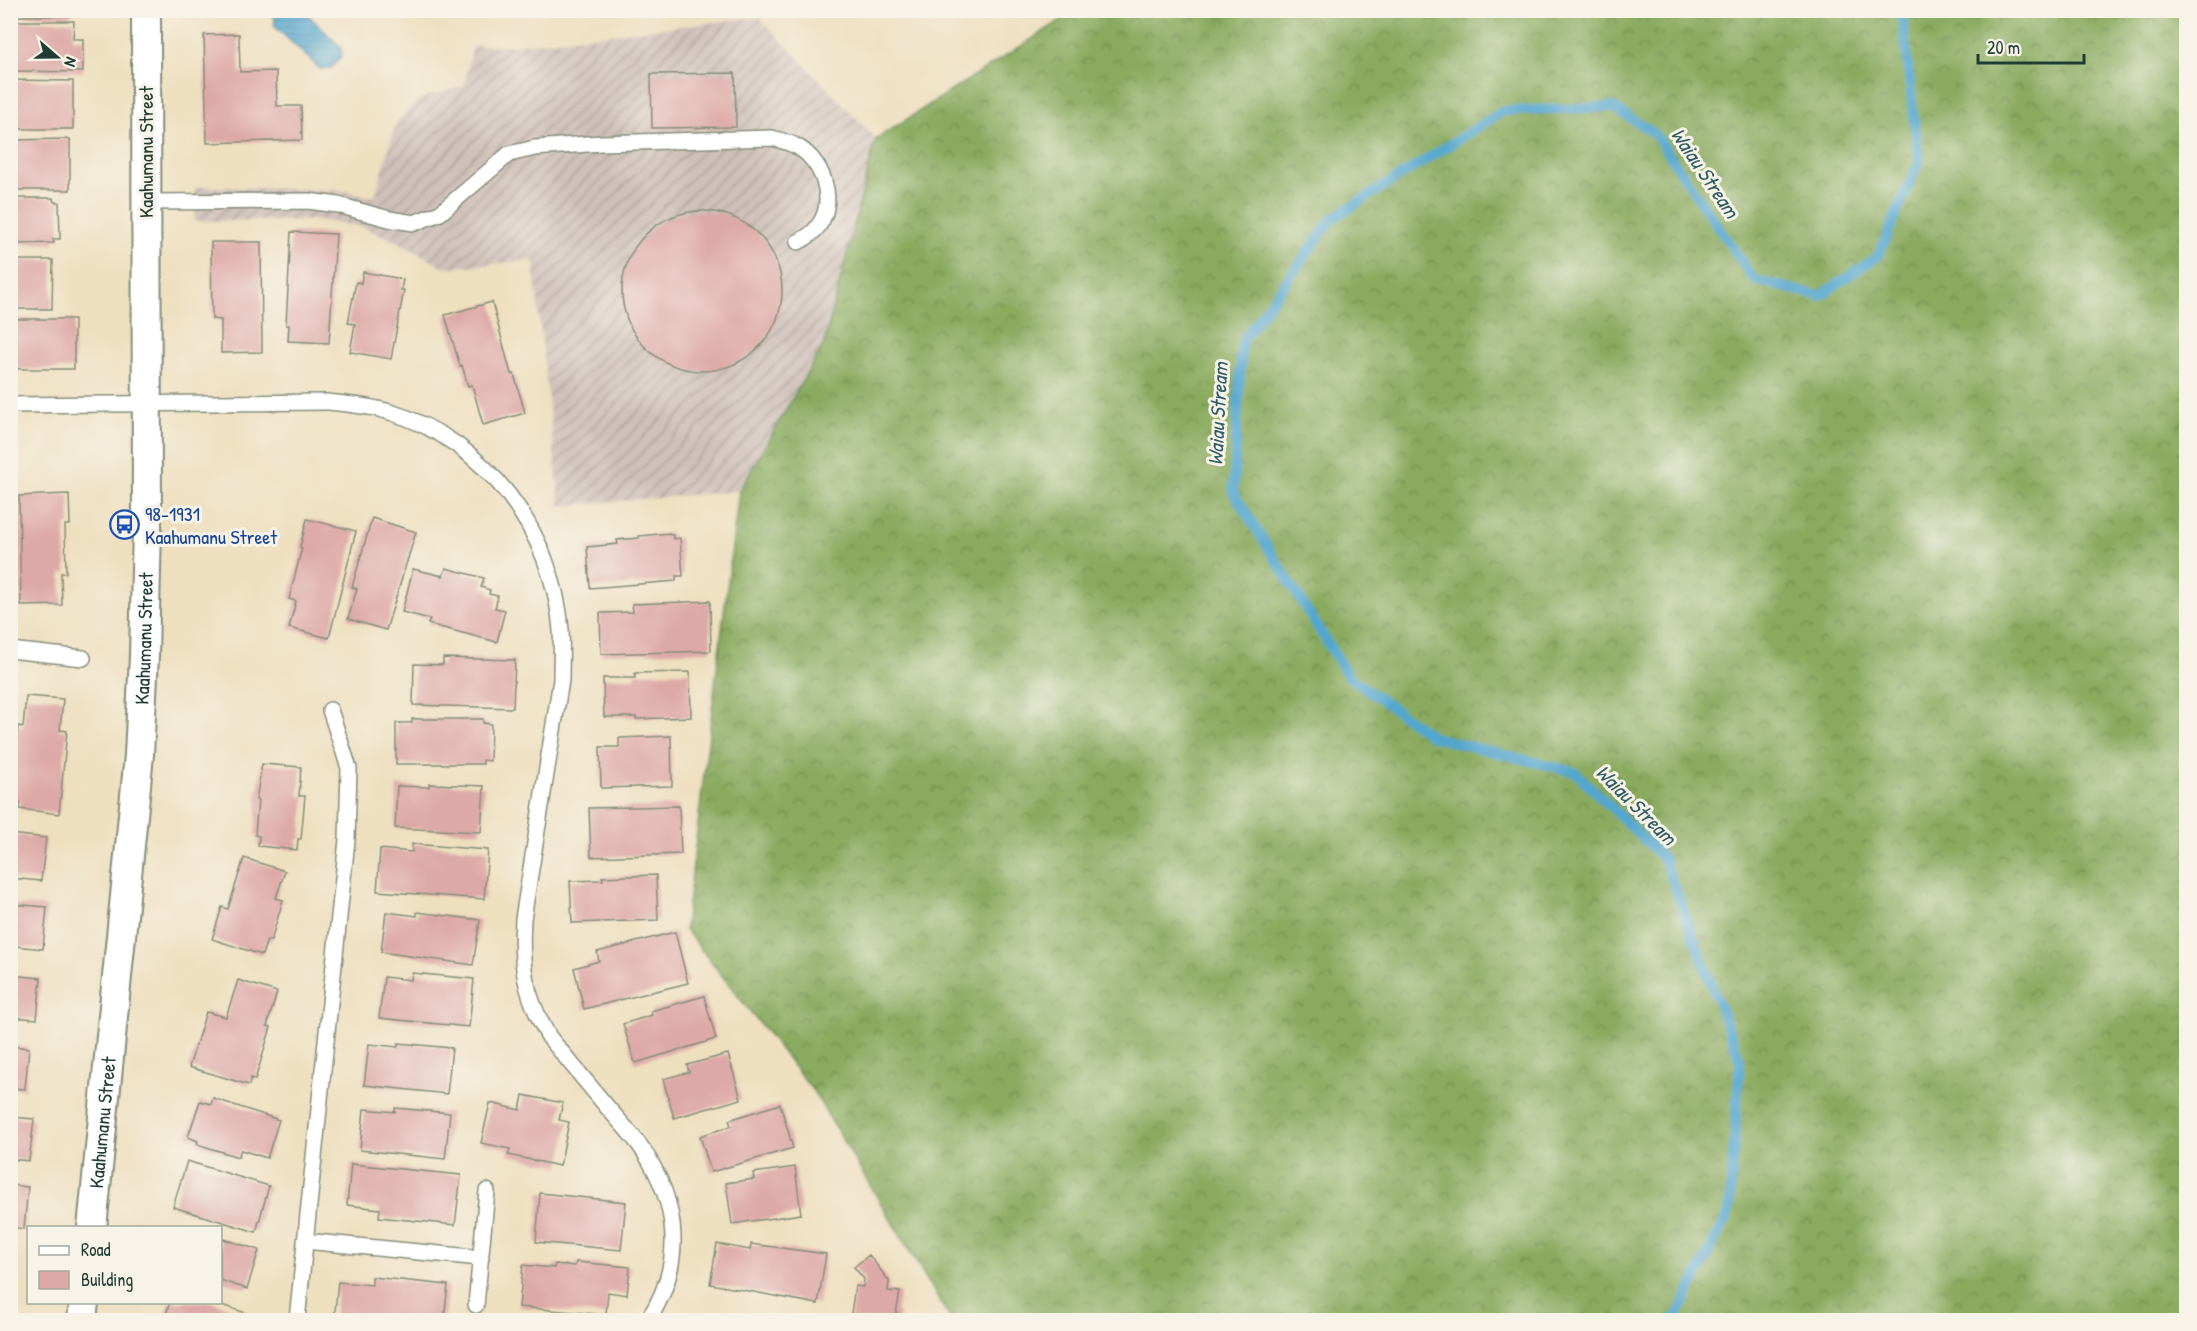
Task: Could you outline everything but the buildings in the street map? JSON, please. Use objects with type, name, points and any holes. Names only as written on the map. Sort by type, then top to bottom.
[{"type":"street","name":"Kaahumanu Street","points":[[92,1226],[139,755],[147,550],[146,10]]},
{"type":"street","points":[[82,1320],[84,1304]]},
{"type":"lane","points":[[146,202],[308,201],[338,205],[389,219],[414,223],[440,213],[509,154],[535,148],[601,143],[772,138],[796,145],[811,157],[822,174],[826,190],[826,210],[819,225],[798,242]]},
{"type":"lane","points":[[10,405],[327,402],[390,412],[424,425],[451,440],[476,458],[516,502],[544,558],[552,582],[561,629],[562,652],[561,680],[523,919],[521,952],[524,974],[537,1017],[549,1037],[642,1149],[670,1205],[674,1230],[672,1258],[666,1287],[648,1320]]},
{"type":"lane","points":[[10,650],[83,658]]},
{"type":"lane","points":[[297,1320],[348,840],[349,768],[330,710]]},
{"type":"lane","points":[[476,1305],[487,1191]]},
{"type":"lane","points":[[305,1241],[481,1258]]},
{"type":"shaded area","points":[[759,17],[876,139],[824,344],[739,491],[560,506],[533,260],[444,268],[401,243],[360,226],[319,220],[195,221],[195,187],[336,190],[375,197],[396,123],[419,99],[464,86],[473,46],[515,45]]},
{"type":"green space","points":[[1077,10],[2186,11],[2186,1320],[951,1320],[814,1092],[685,929],[739,491],[824,344],[876,139]]},
{"type":"water","points":[[279,11],[304,11],[341,47],[342,56],[331,68],[320,69],[274,26],[273,16]]},
{"type":"waterway","name":"Waiau Stream","points":[[1675,1320],[1729,1212],[1740,1060],[1664,859],[1575,772],[1433,737],[1348,676],[1233,492],[1242,341],[1332,219],[1503,111],[1613,107],[1655,134],[1754,280],[1820,296],[1878,256],[1919,162],[1903,23],[1899,10]]},
{"type":"place","name":"98-1931 Kaahumanu Street","points":[[124,525]]}]
